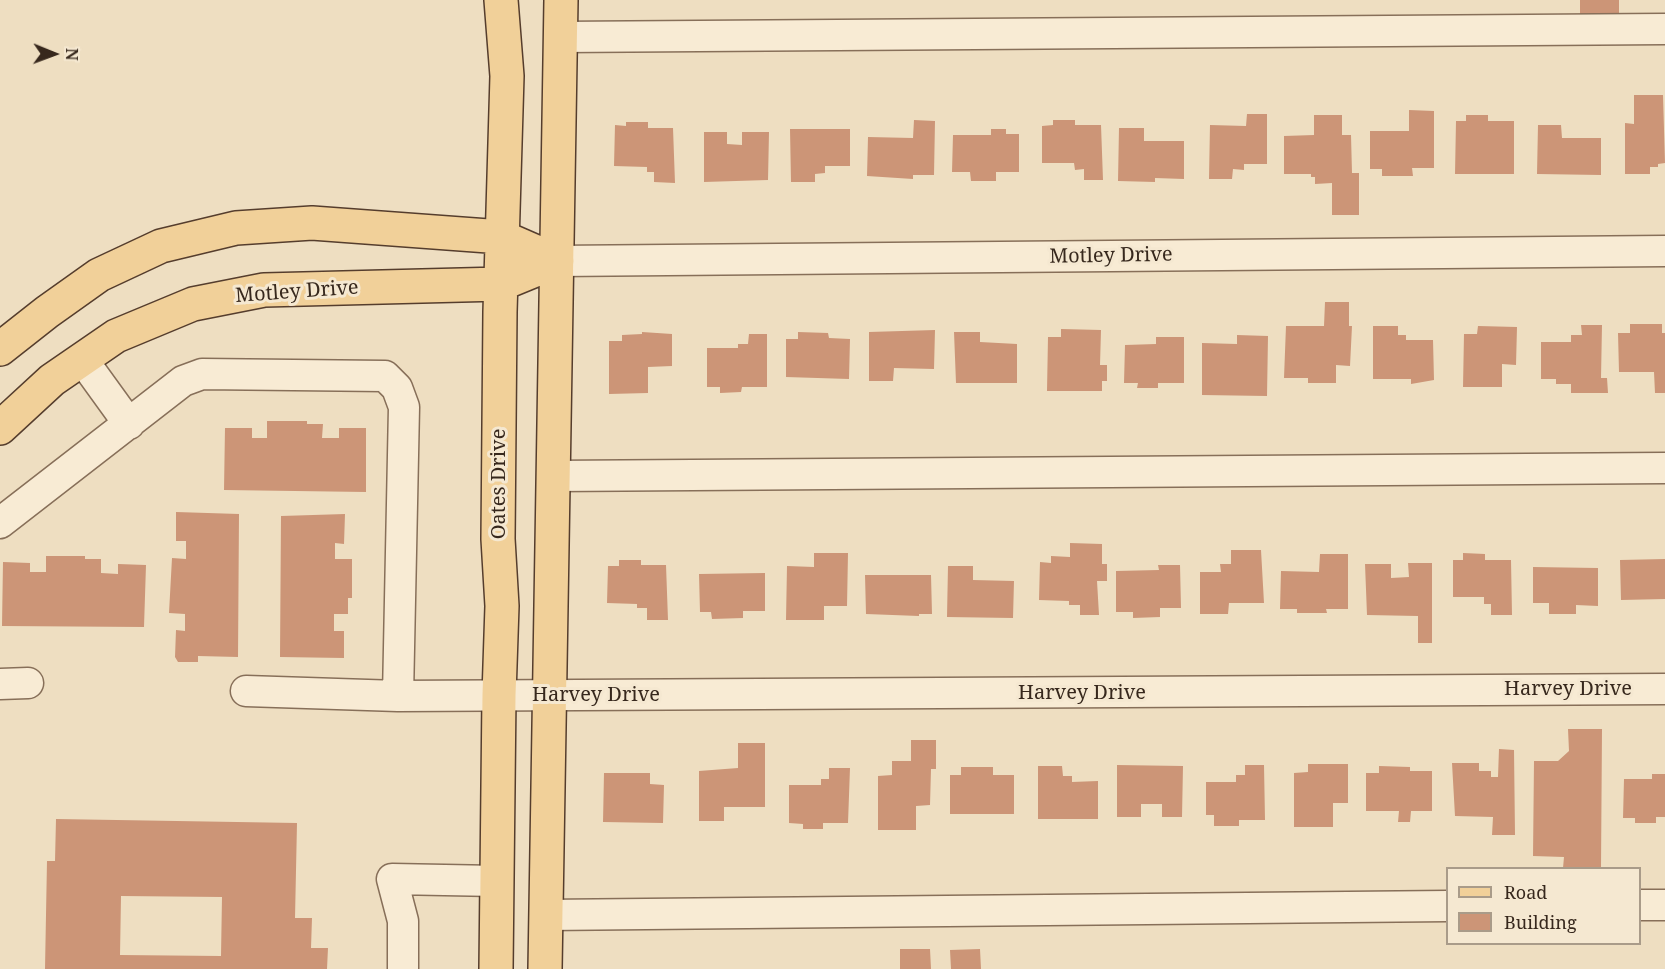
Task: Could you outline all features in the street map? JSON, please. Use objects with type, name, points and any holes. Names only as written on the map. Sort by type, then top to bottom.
[{"type":"main road","name":"Oates Drive","points":[[496,969],[502,606],[498,538],[501,284],[507,76],[501,0]]},
{"type":"main road","points":[[546,969],[561,0]]},
{"type":"main road","name":"Motley Drive","points":[[0,350],[47,312],[99,275],[161,246],[236,228],[312,223],[502,237],[557,261]]},
{"type":"main road","name":"Motley Drive","points":[[0,428],[52,380],[116,336],[193,304],[264,290],[501,284],[557,261]]},
{"type":"street","points":[[561,37],[1665,29]]},
{"type":"street","name":"Motley Drive","points":[[557,261],[1665,251]]},
{"type":"street","points":[[82,359],[129,424]]},
{"type":"street","points":[[0,523],[183,381],[201,374],[385,376],[397,388],[404,407],[398,696]]},
{"type":"street","points":[[554,476],[1665,468]]},
{"type":"street","name":"Harvey Drive","points":[[246,691],[398,696],[549,696],[1665,689]]},
{"type":"street","points":[[403,969],[403,921],[392,879],[497,881]]},
{"type":"street","points":[[1641,905],[1665,904]]},
{"type":"street","points":[[546,915],[1446,906]]},
{"type":"building","points":[[1580,0],[1619,0],[1619,16],[1580,16]]},
{"type":"building","points":[[1634,95],[1663,95],[1665,163],[1658,164],[1658,167],[1650,167],[1650,174],[1625,174],[1625,123],[1634,124]]},
{"type":"building","points":[[1409,110],[1434,111],[1434,168],[1412,168],[1413,176],[1382,176],[1382,169],[1370,169],[1370,131],[1409,131]]},
{"type":"building","points":[[1247,114],[1267,114],[1267,164],[1244,164],[1244,170],[1233,169],[1232,179],[1209,179],[1210,125],[1246,126]]},
{"type":"building","points":[[1314,115],[1342,115],[1342,135],[1351,135],[1352,173],[1359,173],[1359,215],[1332,215],[1332,183],[1315,184],[1315,177],[1311,177],[1311,174],[1284,174],[1284,136],[1314,135]]},
{"type":"building","points":[[1466,115],[1488,115],[1488,121],[1514,121],[1514,174],[1455,174],[1456,121],[1466,121]]},
{"type":"building","points":[[914,120],[935,121],[934,175],[913,175],[913,179],[867,176],[868,137],[913,138]]},
{"type":"building","points":[[1053,120],[1075,120],[1075,125],[1101,125],[1103,180],[1084,180],[1084,169],[1075,170],[1074,163],[1042,163],[1042,126],[1053,125]]},
{"type":"building","points":[[626,122],[648,122],[648,128],[673,128],[675,183],[654,182],[654,172],[647,172],[647,167],[614,166],[615,125],[626,126]]},
{"type":"building","points":[[1538,125],[1561,125],[1562,138],[1601,138],[1601,175],[1537,174]]},
{"type":"building","points":[[1119,128],[1144,128],[1144,141],[1184,141],[1184,179],[1155,178],[1155,182],[1118,181]]},
{"type":"building","points":[[790,129],[850,129],[850,166],[825,166],[825,173],[815,174],[815,182],[791,182]]},
{"type":"building","points":[[991,129],[1006,129],[1006,134],[1019,134],[1019,172],[996,172],[996,181],[971,181],[970,172],[952,172],[953,135],[991,135]]},
{"type":"building","points":[[704,132],[727,132],[727,144],[742,145],[742,132],[769,132],[768,180],[704,182]]},
{"type":"building","points":[[1325,302],[1349,302],[1349,326],[1352,326],[1350,366],[1336,365],[1336,383],[1308,383],[1308,378],[1284,378],[1286,326],[1324,326]]},
{"type":"building","points":[[1630,324],[1662,324],[1662,333],[1665,333],[1665,393],[1655,393],[1654,372],[1619,372],[1618,333],[1630,333]]},
{"type":"building","points":[[1581,325],[1602,325],[1601,378],[1607,378],[1608,393],[1571,393],[1571,384],[1556,384],[1556,379],[1541,379],[1541,342],[1571,342],[1571,335],[1582,335]]},
{"type":"building","points":[[1373,326],[1398,326],[1398,335],[1406,335],[1406,340],[1433,340],[1434,380],[1411,384],[1411,379],[1373,379]]},
{"type":"building","points":[[1478,326],[1517,327],[1516,365],[1502,364],[1502,387],[1463,387],[1464,334],[1477,334]]},
{"type":"building","points":[[1061,329],[1101,330],[1100,365],[1107,365],[1107,381],[1102,381],[1102,391],[1047,391],[1048,337],[1061,337]]},
{"type":"building","points":[[935,330],[934,369],[894,368],[893,381],[869,381],[869,332]]},
{"type":"building","points":[[642,332],[672,334],[672,366],[648,367],[648,393],[609,394],[609,341],[622,341],[622,335],[642,334]]},
{"type":"building","points":[[798,332],[828,333],[829,338],[850,339],[849,379],[786,377],[786,339],[798,339]]},
{"type":"building","points":[[954,332],[980,332],[980,342],[1017,344],[1017,383],[956,383]]},
{"type":"building","points":[[749,334],[767,334],[767,387],[742,387],[741,392],[720,393],[720,387],[707,387],[707,348],[738,348],[738,344],[748,344]]},
{"type":"building","points":[[1237,335],[1268,336],[1267,396],[1202,395],[1202,343],[1237,344]]},
{"type":"building","points":[[1156,337],[1184,337],[1184,383],[1158,383],[1158,388],[1137,388],[1138,383],[1124,383],[1125,345],[1156,344]]},
{"type":"building","points":[[267,421],[307,421],[307,424],[323,424],[322,438],[339,438],[339,428],[366,428],[366,492],[224,490],[225,428],[252,428],[252,438],[267,438]]},
{"type":"building","points":[[176,512],[239,514],[238,657],[198,656],[198,662],[178,662],[175,657],[176,630],[185,631],[185,614],[169,613],[172,558],[186,559],[186,541],[176,541]]},
{"type":"building","points":[[345,514],[344,544],[335,543],[335,559],[352,559],[352,598],[348,598],[348,614],[334,614],[334,631],[344,631],[344,658],[280,657],[281,516]]},
{"type":"building","points":[[1070,543],[1102,544],[1102,564],[1107,564],[1107,581],[1097,581],[1099,615],[1080,615],[1080,605],[1069,605],[1069,601],[1039,600],[1040,562],[1051,563],[1051,556],[1070,557]]},
{"type":"building","points":[[1231,550],[1261,550],[1264,603],[1229,603],[1228,614],[1200,614],[1200,572],[1221,572],[1220,564],[1231,564]]},
{"type":"building","points":[[814,553],[848,553],[847,606],[824,606],[824,620],[786,620],[787,566],[814,567]]},
{"type":"building","points":[[1463,553],[1485,554],[1485,560],[1511,560],[1512,615],[1491,615],[1491,604],[1484,604],[1484,597],[1453,597],[1453,560],[1463,560]]},
{"type":"building","points":[[1320,554],[1348,554],[1348,609],[1326,609],[1327,613],[1297,613],[1297,609],[1280,609],[1281,571],[1319,572]]},
{"type":"building","points":[[46,556],[85,556],[85,559],[101,559],[101,573],[118,574],[118,564],[146,565],[144,627],[2,626],[3,562],[30,563],[30,572],[46,572]]},
{"type":"building","points":[[1665,559],[1665,599],[1621,600],[1620,560]]},
{"type":"building","points":[[619,560],[641,560],[641,565],[666,565],[668,620],[647,620],[647,608],[637,608],[637,604],[607,603],[608,566],[619,566]]},
{"type":"building","points":[[1408,563],[1432,563],[1432,643],[1418,643],[1418,616],[1367,615],[1365,564],[1391,564],[1391,578],[1409,577]]},
{"type":"building","points":[[1158,565],[1180,565],[1181,608],[1160,608],[1160,617],[1133,618],[1133,612],[1116,612],[1116,571],[1159,570]]},
{"type":"building","points":[[948,566],[973,566],[973,580],[1014,581],[1013,618],[947,617]]},
{"type":"building","points":[[1533,567],[1598,568],[1598,606],[1576,605],[1576,614],[1549,614],[1549,603],[1533,603]]},
{"type":"building","points":[[765,573],[765,611],[743,611],[743,618],[712,619],[711,612],[700,612],[699,574]]},
{"type":"building","points":[[865,575],[931,575],[932,614],[919,614],[919,616],[866,614]]},
{"type":"building","points":[[1568,729],[1602,729],[1601,867],[1563,867],[1564,857],[1533,856],[1534,761],[1558,761],[1569,751]]},
{"type":"building","points":[[911,740],[936,740],[936,769],[931,769],[930,805],[916,806],[916,830],[878,830],[878,776],[892,775],[892,761],[911,761]]},
{"type":"building","points":[[738,743],[765,743],[765,807],[724,807],[724,821],[699,821],[699,771],[738,768]]},
{"type":"building","points":[[1499,749],[1514,750],[1515,835],[1492,835],[1493,817],[1455,816],[1452,763],[1479,763],[1479,771],[1491,771],[1491,777],[1498,777]]},
{"type":"building","points":[[1308,764],[1348,764],[1348,803],[1333,803],[1333,827],[1294,827],[1294,773],[1308,772]]},
{"type":"building","points":[[1117,765],[1183,766],[1182,817],[1162,817],[1162,804],[1141,804],[1141,817],[1117,817]]},
{"type":"building","points":[[1245,765],[1264,765],[1265,820],[1239,820],[1239,826],[1214,826],[1214,815],[1206,815],[1206,782],[1236,782],[1236,775],[1245,775]]},
{"type":"building","points":[[1038,766],[1062,766],[1063,776],[1072,776],[1072,782],[1098,781],[1098,819],[1038,819]]},
{"type":"building","points":[[1379,766],[1410,767],[1410,771],[1432,771],[1432,811],[1411,811],[1410,822],[1398,822],[1399,811],[1366,811],[1366,773],[1379,773]]},
{"type":"building","points":[[961,767],[993,767],[993,775],[1014,775],[1014,814],[950,814],[950,775],[961,775]]},
{"type":"building","points":[[829,768],[850,768],[848,823],[823,823],[823,829],[803,829],[803,824],[789,823],[789,785],[821,785],[821,779],[829,779]]},
{"type":"building","points":[[604,773],[650,773],[650,784],[664,785],[663,823],[603,822]]},
{"type":"building","points":[[1652,774],[1665,774],[1665,817],[1656,817],[1656,823],[1635,823],[1635,818],[1623,818],[1624,779],[1652,779]]},
{"type":"building","points":[[56,819],[297,823],[295,918],[312,918],[311,948],[328,948],[327,969],[45,969],[47,861],[55,861]],"holes":[[[121,896],[222,897],[221,956],[120,955]]]},
{"type":"building","points":[[900,949],[930,949],[931,969],[900,969]]},
{"type":"building","points":[[980,949],[981,969],[951,969],[950,950]]}]
